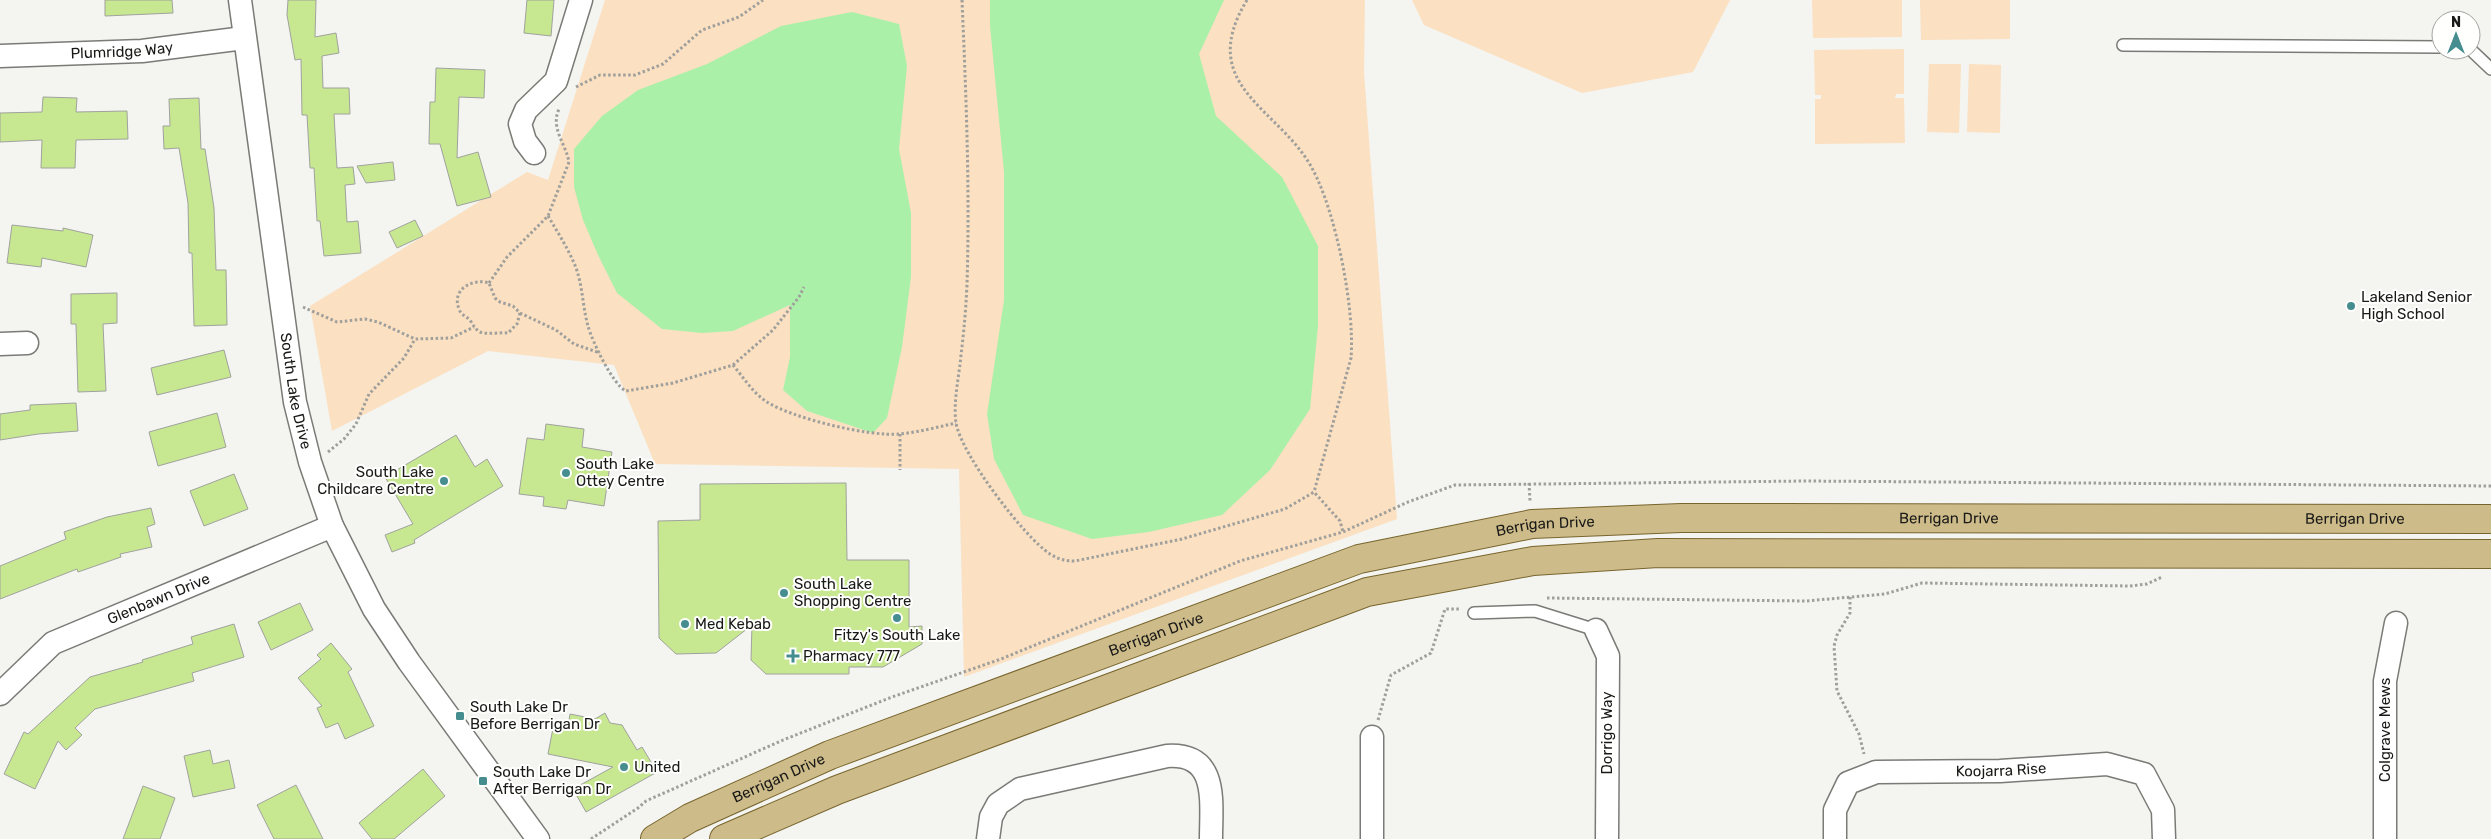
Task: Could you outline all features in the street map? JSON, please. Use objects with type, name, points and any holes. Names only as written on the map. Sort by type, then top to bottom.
[{"type":"main road","name":"Berrigan Drive","points":[[655,839],[690,818],[830,755],[1359,559],[1532,524],[1681,518],[2491,519]]},
{"type":"main road","points":[[724,839],[837,790],[1367,592],[1532,561],[1658,553],[2491,554]]},
{"type":"main road","points":[[937,715],[950,748]]},
{"type":"street","name":"South Lake Drive","points":[[240,0],[289,368],[295,402],[310,462],[332,526],[374,609],[408,662],[538,839]]},
{"type":"street","points":[[534,153],[525,141],[520,124],[526,110],[561,87],[581,0]]},
{"type":"street","name":"Plumridge Way","points":[[0,56],[142,51],[244,38]]},
{"type":"street","points":[[0,344],[27,343]]},
{"type":"street","name":"Glenbawn Drive","points":[[0,694],[53,643],[332,526]]},
{"type":"street","name":"Colgrave Mews","points":[[2385,839],[2385,681],[2396,623]]},
{"type":"street","name":"Dorrigo Way","points":[[1596,630],[1608,656],[1606,839]]},
{"type":"street","points":[[1372,737],[1372,839]]},
{"type":"street","points":[[988,839],[991,816],[998,804],[1020,789],[1166,756],[1182,755],[1195,762],[1209,778],[1211,792],[1211,839]]},
{"type":"street","name":"Koojarra Rise","points":[[1835,839],[1835,810],[1848,783],[1876,772],[2000,771],[2107,764],[2144,774],[2164,810],[2164,839]]},
{"type":"lane","points":[[2123,45],[2431,47]]},
{"type":"lane","points":[[2481,60],[2491,70]]},
{"type":"lane","points":[[1474,613],[1535,611],[1596,630]]},
{"type":"path","points":[[489,283],[507,257],[548,216],[569,162],[556,121],[561,87],[600,75],[635,75],[663,64],[702,30],[738,17],[763,0]]},
{"type":"path","points":[[962,0],[967,99],[968,257],[965,325],[955,401],[956,423],[960,436],[976,465],[1002,502],[1040,547],[1063,560],[1075,561],[1182,539],[1285,509],[1314,492],[1351,358],[1352,338],[1349,307],[1335,232],[1321,185],[1312,167],[1290,138],[1253,102],[1240,85],[1234,69],[1232,38],[1247,0]]},
{"type":"path","points":[[548,216],[574,263],[580,280],[589,329],[620,388],[626,391],[673,383],[733,365],[773,330],[799,297],[804,287]]},
{"type":"path","points":[[520,313],[517,324],[508,333],[484,333],[474,327],[458,308],[460,293],[471,282],[480,280],[489,283],[500,302],[513,306],[520,313],[556,330],[574,344],[601,353]]},
{"type":"path","points":[[298,305],[336,322],[364,320],[378,322],[416,339],[451,338],[474,327]]},
{"type":"path","points":[[310,462],[344,439],[356,424],[369,394],[404,358],[416,339]]},
{"type":"path","points":[[733,365],[749,386],[766,401],[785,411],[837,426],[884,434],[900,434],[956,423]]},
{"type":"path","points":[[900,434],[900,470]]},
{"type":"path","points":[[1314,492],[1340,522],[1343,532]]},
{"type":"path","points":[[1542,598],[1806,601],[1897,592],[1922,583],[2130,586],[2147,584],[2164,576]]},
{"type":"path","points":[[1850,597],[1850,613],[1837,635],[1834,646],[1837,691],[1859,734],[1868,775]]},
{"type":"path","points":[[1372,737],[1391,675],[1431,653],[1445,609]]},
{"type":"path","points":[[591,839],[646,801],[783,740],[929,684]]},
{"type":"shaded area","points":[[605,0],[1365,0],[1364,72],[1397,519],[964,677],[959,469],[655,464],[614,365],[488,351],[332,431],[310,306],[527,172],[548,180]]},
{"type":"shaded area","points":[[990,0],[1224,0],[1199,54],[1216,116],[1282,177],[1318,246],[1318,326],[1310,409],[1270,470],[1222,515],[1149,532],[1092,539],[1023,515],[994,459],[987,414],[1004,300],[1004,172],[990,26]]},
{"type":"shaded area","points":[[1412,0],[1730,0],[1693,72],[1582,93],[1424,25]]},
{"type":"shaded area","points":[[1812,0],[1902,0],[1902,37],[1813,38]]},
{"type":"shaded area","points":[[1920,0],[2010,0],[2010,39],[1921,40]]},
{"type":"shaded area","points":[[852,12],[899,24],[907,66],[899,149],[911,213],[911,277],[902,347],[887,418],[873,433],[807,411],[783,390],[790,357],[790,305],[733,331],[702,333],[662,329],[617,293],[583,220],[574,187],[574,149],[602,116],[638,90],[707,64],[781,26]]},
{"type":"shaded area","points":[[1904,49],[1904,94],[1896,94],[1895,98],[1904,98],[1905,143],[1815,144],[1815,99],[1821,99],[1821,95],[1815,95],[1814,50]]},
{"type":"shaded area","points":[[1929,64],[1961,64],[1959,133],[1927,132]]},
{"type":"shaded area","points":[[1969,64],[2001,65],[2000,133],[1967,132]]},
{"type":"building","points":[[105,0],[172,0],[173,13],[105,16]]},
{"type":"building","points":[[288,0],[316,0],[315,37],[336,33],[339,53],[322,56],[323,88],[349,88],[350,114],[334,114],[337,168],[353,167],[355,184],[345,185],[347,222],[358,221],[361,253],[324,256],[320,221],[317,221],[314,168],[310,168],[307,115],[302,115],[301,59],[295,60],[287,15]]},
{"type":"building","points":[[527,0],[554,0],[551,36],[524,33]]},
{"type":"building","points":[[436,68],[485,70],[484,98],[459,97],[457,158],[478,152],[491,197],[457,206],[440,144],[429,144],[430,102],[435,102]]},
{"type":"building","points":[[43,97],[77,98],[76,112],[127,111],[128,139],[76,140],[75,168],[41,168],[42,140],[0,142],[0,113],[42,112]]},
{"type":"building","points":[[199,98],[201,149],[205,149],[214,208],[216,270],[226,270],[227,325],[194,326],[192,253],[189,253],[188,203],[179,148],[164,149],[163,126],[170,126],[169,99]]},
{"type":"building","points":[[393,162],[395,180],[366,183],[357,166]]},
{"type":"building","points":[[415,220],[423,236],[397,248],[389,232]]},
{"type":"building","points":[[12,225],[63,231],[63,228],[93,235],[86,267],[42,258],[41,267],[7,263]]},
{"type":"building","points":[[117,293],[117,323],[103,324],[106,391],[78,392],[76,324],[71,324],[71,294]]},
{"type":"building","points":[[224,350],[231,377],[157,395],[151,368]]},
{"type":"building","points":[[76,403],[78,431],[38,434],[0,440],[0,414],[30,410],[30,405]]},
{"type":"building","points":[[217,413],[226,447],[158,466],[149,432]]},
{"type":"building","name":"South Lake Ottey Centre","points":[[546,424],[584,429],[582,447],[612,452],[604,506],[568,500],[566,509],[543,506],[544,497],[519,494],[527,438],[544,440]]},
{"type":"building","name":"South Lake Childcare Centre","points":[[456,435],[475,467],[487,459],[503,486],[414,540],[415,543],[392,552],[385,535],[413,524],[385,477]]},
{"type":"building","points":[[234,474],[248,509],[204,526],[190,491]]},
{"type":"building","name":"South Lake Shopping Centre","points":[[846,483],[847,560],[909,560],[909,627],[922,626],[922,644],[883,667],[849,667],[849,674],[766,674],[751,660],[752,625],[716,653],[676,654],[659,638],[658,521],[700,520],[700,484]]},
{"type":"building","points":[[151,508],[155,524],[147,527],[152,547],[120,554],[121,557],[78,572],[77,569],[0,599],[0,566],[66,539],[64,532],[107,517]]},
{"type":"building","points":[[300,603],[313,630],[271,650],[258,622]]},
{"type":"building","points":[[234,624],[244,657],[192,673],[194,681],[95,709],[75,728],[82,735],[66,750],[58,741],[35,789],[4,774],[24,732],[28,734],[90,677],[143,662],[142,660],[193,644],[191,637]]},
{"type":"building","points":[[331,643],[352,669],[348,672],[374,726],[345,739],[338,723],[326,728],[317,708],[322,706],[298,678],[321,659],[317,655]]},
{"type":"building","name":"United","points":[[605,713],[610,723],[622,725],[637,750],[642,747],[657,772],[586,812],[573,789],[613,767],[548,754],[554,723],[568,726],[570,714],[595,719]]},
{"type":"building","points":[[210,750],[213,764],[229,760],[235,788],[193,797],[184,756]]},
{"type":"building","points":[[423,769],[445,796],[394,839],[372,839],[359,823]]},
{"type":"building","points":[[296,785],[323,839],[274,839],[257,805]]},
{"type":"building","points":[[143,786],[175,798],[160,839],[123,839]]},
{"type":"place","name":"Lakeland Senior High School","points":[[2351,306]]},
{"type":"place","name":"South Lake Ottey Centre","points":[[566,473]]},
{"type":"place","name":"South Lake Childcare Centre","points":[[444,481]]},
{"type":"place","name":"South Lake Shopping Centre","points":[[784,593]]},
{"type":"place","name":"Fitzy's South Lake","points":[[897,618]]},
{"type":"place","name":"Med Kebab","points":[[685,624]]},
{"type":"place","name":"Pharmacy 777","points":[[793,656]]},
{"type":"place","name":"South Lake Dr Before Berrigan Dr","points":[[460,716]]},
{"type":"place","name":"United","points":[[624,767]]},
{"type":"place","name":"South Lake Dr After Berrigan Dr","points":[[483,781]]}]
